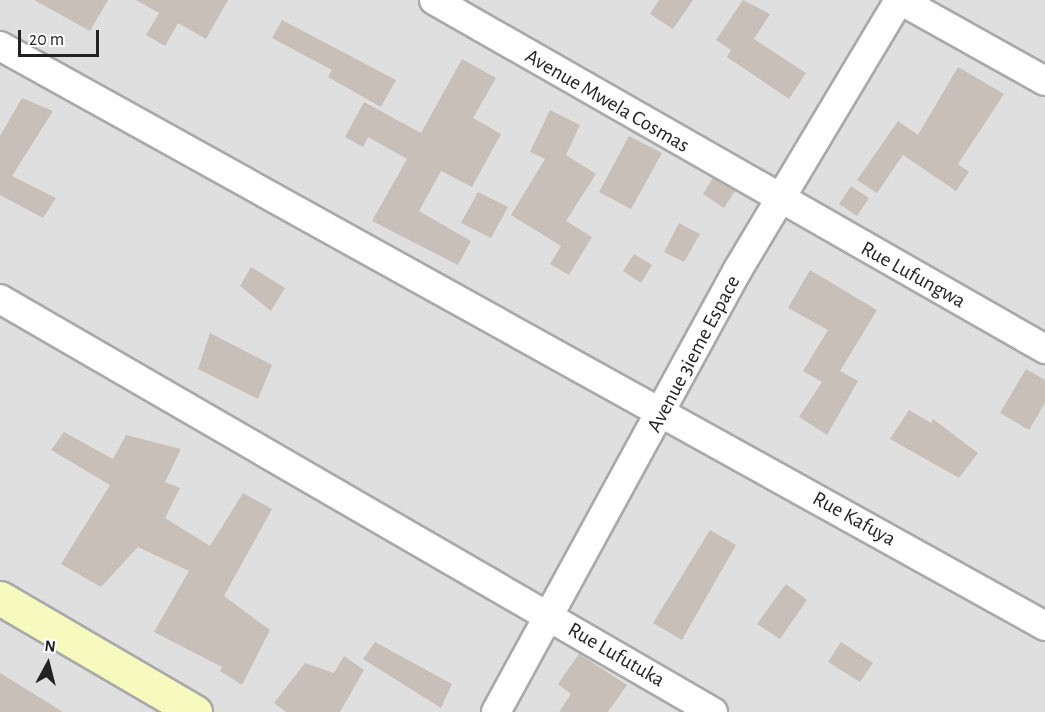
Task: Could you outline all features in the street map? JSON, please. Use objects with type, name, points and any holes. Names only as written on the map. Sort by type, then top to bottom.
[{"type":"street","name":"Avenue Mwela Cosmas","points":[[434,0],[780,202]]},
{"type":"street","name":"Avenue 3ieme Espace","points":[[496,712],[780,202],[899,0]]},
{"type":"street","points":[[899,0],[1045,81]]},
{"type":"street","name":"Rue Kafuya","points":[[0,46],[1045,626]]},
{"type":"street","name":"Rue Lufungwa","points":[[780,202],[1045,349]]},
{"type":"street","name":"Rue Lufutuka","points":[[0,299],[713,712]]},
{"type":"street","points":[[0,598],[195,712]]},
{"type":"shaded area","points":[[0,0],[1045,0],[1045,712],[0,712]]},
{"type":"building","points":[[34,0],[108,0],[90,31]]},
{"type":"building","points":[[136,0],[228,0],[206,39],[178,23],[165,46],[146,35],[159,13]]},
{"type":"building","points":[[659,0],[693,0],[673,29],[650,14]]},
{"type":"building","points":[[743,0],[770,14],[754,39],[806,73],[789,99],[727,57],[731,50],[716,40]]},
{"type":"building","points":[[282,20],[396,80],[381,107],[328,77],[332,70],[272,38]]},
{"type":"building","points":[[462,59],[496,78],[473,118],[501,134],[472,187],[441,171],[419,211],[471,241],[458,265],[372,221],[407,159],[368,137],[363,147],[345,137],[364,102],[421,133]]},
{"type":"building","points":[[958,67],[1004,94],[958,164],[969,172],[956,191],[903,155],[877,193],[857,180],[898,121],[918,135]]},
{"type":"building","points":[[22,98],[53,111],[12,176],[56,198],[43,218],[0,195],[0,136]]},
{"type":"building","points":[[550,110],[580,125],[566,155],[596,174],[566,221],[592,237],[569,275],[550,264],[561,246],[511,215],[545,159],[530,152]]},
{"type":"building","points":[[629,136],[662,153],[631,209],[599,192]]},
{"type":"building","points":[[713,178],[735,191],[724,208],[703,194]]},
{"type":"building","points":[[851,186],[869,198],[857,216],[839,204]]},
{"type":"building","points":[[478,192],[508,207],[491,238],[461,223]]},
{"type":"building","points":[[679,223],[700,234],[684,262],[664,252]]},
{"type":"building","points":[[634,254],[652,265],[641,283],[623,271]]},
{"type":"building","points":[[251,267],[285,288],[271,311],[240,286]]},
{"type":"building","points":[[810,270],[877,310],[840,371],[858,381],[827,435],[799,417],[822,382],[803,371],[828,330],[788,308]]},
{"type":"building","points":[[210,333],[272,365],[258,399],[198,369]]},
{"type":"building","points":[[1026,369],[1045,380],[1045,403],[1029,430],[1000,413]]},
{"type":"building","points":[[909,410],[931,423],[933,419],[978,453],[959,478],[890,439]]},
{"type":"building","points":[[64,432],[113,459],[126,435],[181,449],[165,482],[180,488],[165,518],[210,546],[243,493],[272,509],[224,596],[270,630],[242,685],[220,671],[222,667],[154,632],[189,571],[138,547],[101,587],[61,564],[110,485],[51,450]]},
{"type":"building","points":[[710,530],[736,545],[682,640],[653,623]]},
{"type":"building","points":[[786,584],[807,600],[780,639],[757,624]]},
{"type":"building","points":[[375,642],[452,684],[441,708],[363,659]]},
{"type":"building","points":[[841,642],[873,663],[860,682],[828,662]]},
{"type":"building","points":[[579,654],[627,685],[608,712],[559,712],[571,694],[558,684]]},
{"type":"building","points":[[344,656],[364,670],[340,712],[286,712],[274,703],[305,663],[334,673]]},
{"type":"building","points":[[0,673],[63,712],[0,712]]}]
